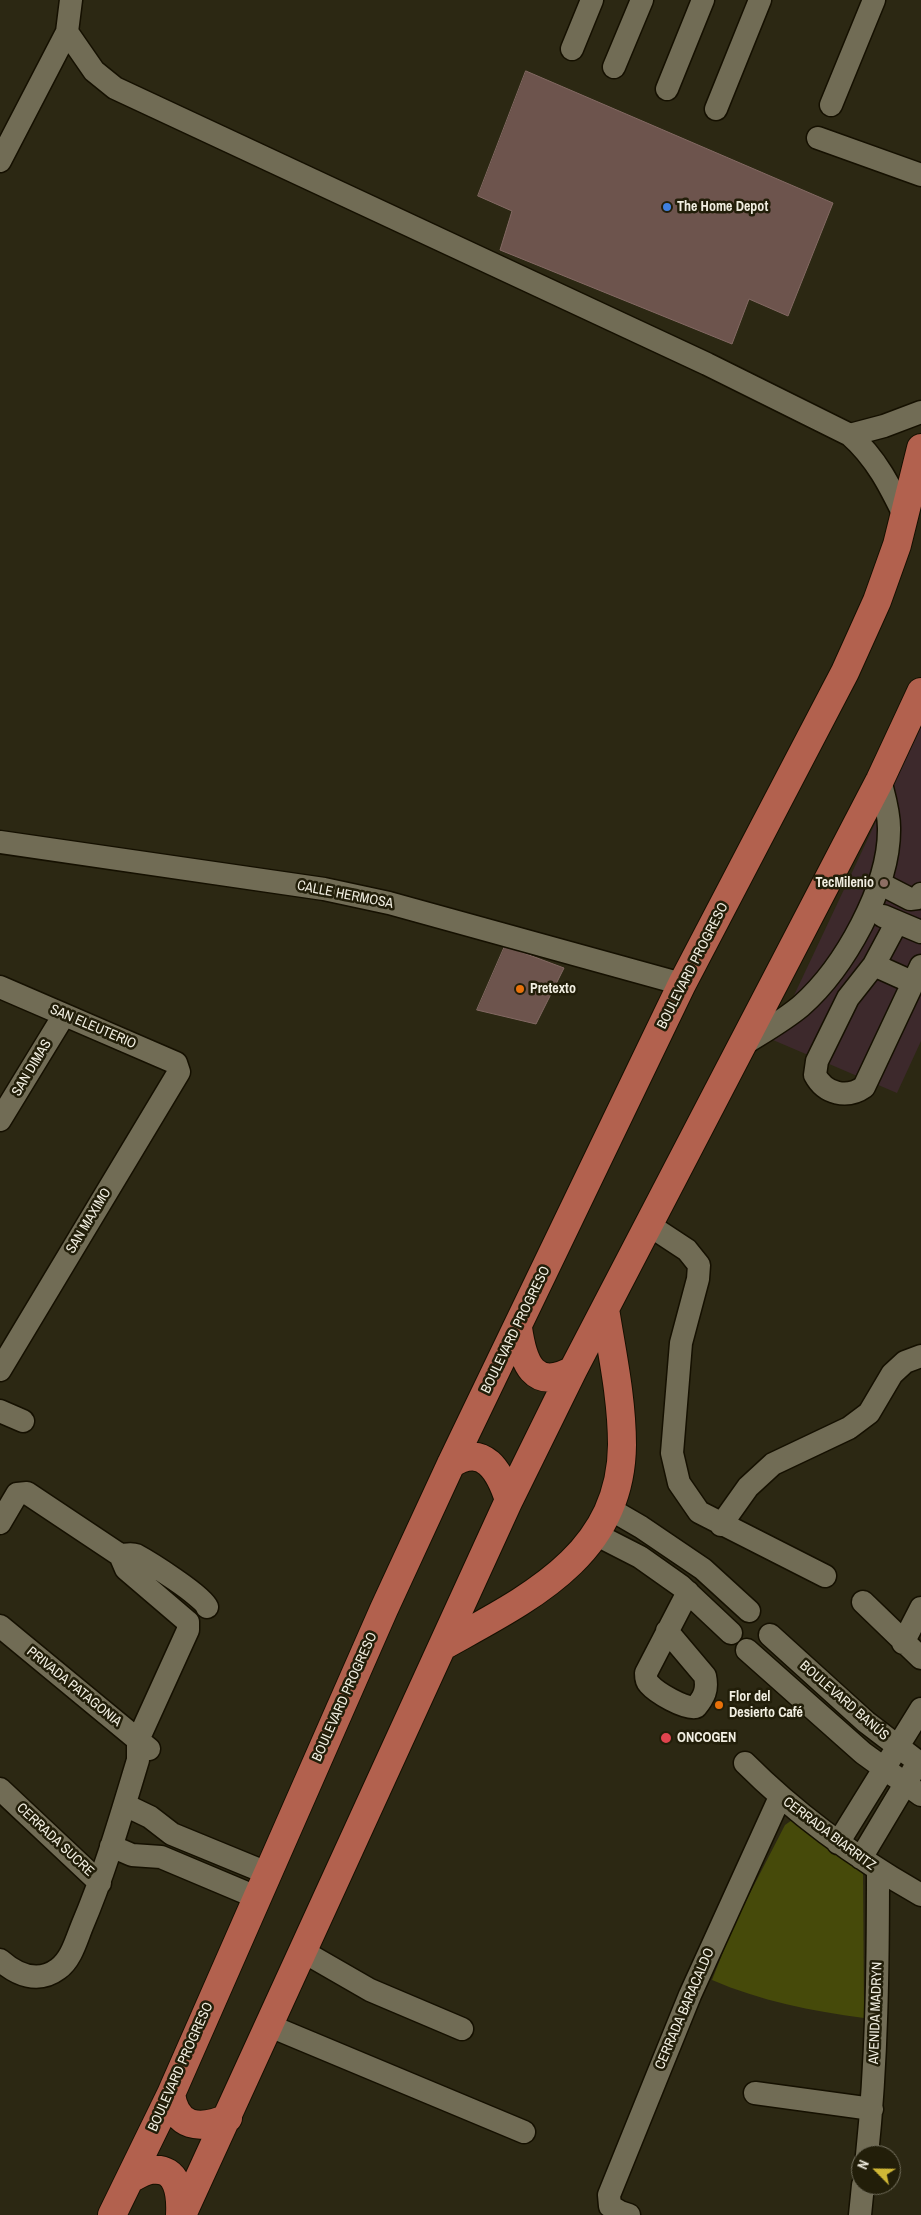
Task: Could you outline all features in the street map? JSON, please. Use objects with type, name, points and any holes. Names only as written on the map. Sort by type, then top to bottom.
[{"type":"main road","name":"BOULEVARD PROGRESO","points":[[112,2215],[171,2094],[261,1885],[451,1464],[682,984],[845,672],[877,601],[905,517],[921,448]]},
{"type":"main road","points":[[181,2215],[228,2118],[509,1500],[573,1370],[880,780],[921,692]]},
{"type":"main road","points":[[443,1646],[544,1587],[571,1564],[596,1534],[610,1509],[620,1471],[622,1445],[620,1408],[605,1309]]},
{"type":"main road","points":[[518,1328],[524,1358],[532,1370],[543,1378],[559,1378],[573,1370]]},
{"type":"main road","points":[[451,1464],[462,1457],[474,1456],[488,1462],[498,1471],[509,1500]]},
{"type":"main road","points":[[171,2094],[173,2106],[180,2117],[190,2124],[203,2126],[228,2118]]},
{"type":"main road","points":[[130,2179],[150,2170],[170,2174],[178,2184],[181,2196],[181,2215]]},
{"type":"street","points":[[0,161],[66,32],[71,0]]},
{"type":"street","points":[[572,49],[592,0]]},
{"type":"street","points":[[614,67],[642,0]]},
{"type":"street","points":[[667,88],[703,0]]},
{"type":"street","points":[[716,109],[760,0]]},
{"type":"street","points":[[831,105],[874,0]]},
{"type":"street","points":[[66,32],[94,71],[115,88],[698,360],[850,435],[866,449],[889,484],[905,517]]},
{"type":"street","points":[[818,138],[921,175]]},
{"type":"street","points":[[850,435],[884,426],[921,412]]},
{"type":"street","points":[[744,1044],[777,1024],[801,1006],[822,985],[842,959],[868,910],[879,883],[888,850],[888,807],[880,780]]},
{"type":"street","name":"CALLE HERMOSA","points":[[0,842],[343,893],[389,903],[682,984]]},
{"type":"street","points":[[879,883],[910,899],[918,898],[921,894]]},
{"type":"street","points":[[868,910],[921,932]]},
{"type":"street","points":[[874,965],[917,974],[864,1087],[855,1093],[837,1093],[822,1086],[815,1075],[815,1067],[848,998],[874,965],[897,922]]},
{"type":"street","name":"SAN ELEUTERIO","points":[[0,987],[176,1063],[178,1072]]},
{"type":"street","name":"SAN DIMAS","points":[[0,1120],[64,1015]]},
{"type":"street","name":"SAN MAXIMO","points":[[0,1370],[178,1072]]},
{"type":"street","points":[[649,1225],[687,1250],[699,1265],[698,1279],[681,1343],[672,1453],[679,1483],[698,1512],[825,1576]]},
{"type":"street","points":[[721,1525],[748,1487],[773,1464],[849,1428],[869,1413],[892,1374],[905,1362],[921,1356]]},
{"type":"street","points":[[0,1411],[23,1421]]},
{"type":"street","points":[[0,1523],[17,1494],[27,1493],[120,1555],[126,1569],[188,1622],[188,1630],[142,1749],[100,1883]]},
{"type":"street","points":[[596,1534],[640,1557],[688,1592],[732,1633],[736,1644],[747,1650],[759,1649],[768,1641],[770,1636],[769,1623],[766,1618],[761,1614],[749,1611],[703,1569],[642,1527],[610,1509]]},
{"type":"street","points":[[120,1555],[134,1554],[194,1593],[204,1601],[207,1607],[204,1624],[142,1749]]},
{"type":"street","points":[[667,1631],[688,1592]]},
{"type":"street","points":[[863,1602],[903,1643],[921,1658]]},
{"type":"street","points":[[188,1622],[207,1607]]},
{"type":"street","points":[[903,1643],[921,1608]]},
{"type":"street","points":[[732,1633],[734,1621],[738,1616],[749,1611]]},
{"type":"street","name":"PRIVADA PATAGONIA","points":[[0,1626],[142,1749]]},
{"type":"street","name":"BOULEVARD BANÚS","points":[[770,1636],[866,1722],[898,1747],[920,1761]]},
{"type":"street","name":"BOULEVARD BANÚS","points":[[747,1650],[835,1729],[913,1790]]},
{"type":"street","points":[[838,1843],[921,1708]]},
{"type":"street","points":[[870,1865],[913,1790],[920,1761]]},
{"type":"street","name":"CERRADA BIARRITZ","points":[[745,1763],[780,1797],[838,1843],[870,1865],[921,1895]]},
{"type":"street","name":"CERRADA SUCRE","points":[[0,1789],[100,1883],[68,1960],[59,1969],[50,1974],[36,1977],[24,1976],[11,1970],[0,1960]]},
{"type":"street","name":"CERRADA BARACALDO","points":[[629,2215],[610,2206],[609,2195],[690,1995],[780,1797]]},
{"type":"street","points":[[125,1805],[150,1817],[172,1834],[261,1885]]},
{"type":"street","points":[[161,1857],[172,1834]]},
{"type":"street","points":[[111,1846],[132,1855],[161,1857],[261,1885]]},
{"type":"street","name":"AVENIDA MADRYN","points":[[868,2145],[872,2109],[878,1988],[870,1865]]},
{"type":"street","points":[[304,1952],[370,1990],[462,2029]]},
{"type":"street","points":[[270,2026],[524,2132]]},
{"type":"street","points":[[755,2093],[872,2109]]},
{"type":"street","points":[[860,2215],[862,2195]]},
{"type":"shaded area","name":"TecMilenio","points":[[921,726],[921,1041],[897,1093],[773,1040]]},
{"type":"shaded area","points":[[792,1820],[863,1871],[864,2018],[786,2004],[749,1994],[712,1980],[734,1924],[785,1825]]},
{"type":"building","name":"The Home Depot","points":[[526,71],[833,203],[788,316],[749,299],[732,344],[500,250],[512,211],[478,196]]},
{"type":"building","name":"Pretexto","points":[[505,946],[564,968],[536,1024],[477,1010]]},
{"type":"place","name":"The Home Depot","points":[[667,207]]},
{"type":"place","name":"TecMilenio","points":[[884,883]]},
{"type":"place","name":"Pretexto","points":[[520,989]]},
{"type":"place","name":"Flor del Desierto Café","points":[[719,1705]]},
{"type":"place","name":"ONCOGEN","points":[[666,1738]]}]
